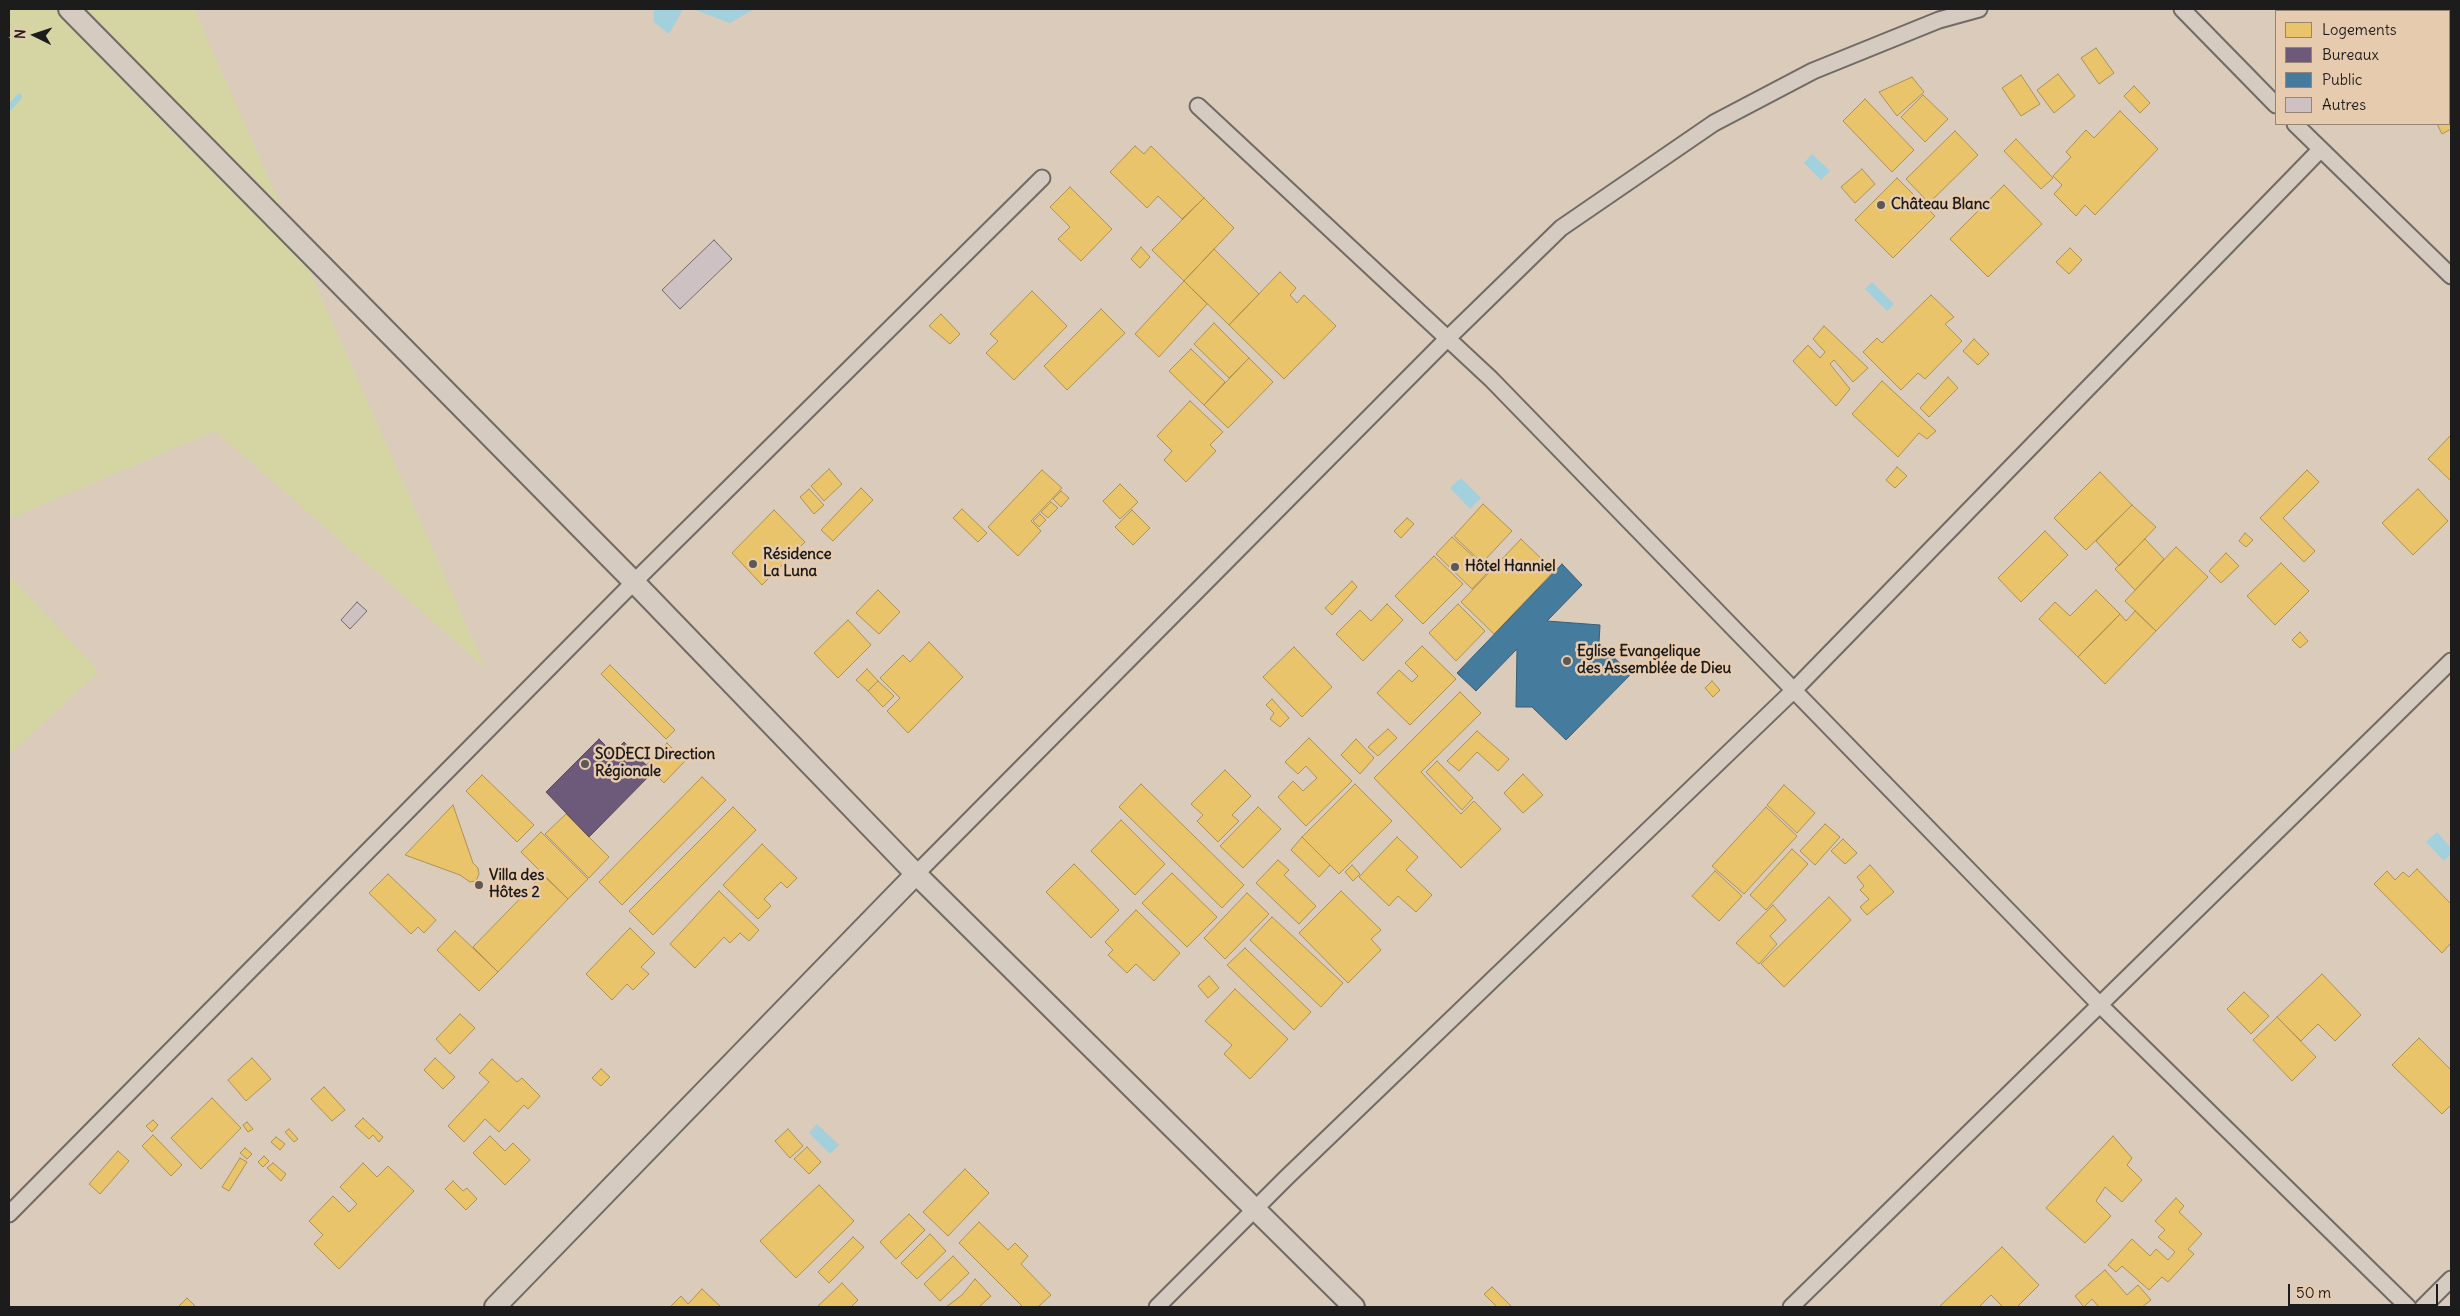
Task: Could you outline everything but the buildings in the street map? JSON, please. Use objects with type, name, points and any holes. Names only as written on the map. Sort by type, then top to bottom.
[{"type":"street","points":[[69,9],[634,582],[916,874],[1256,1207],[1354,1307]]},
{"type":"street","points":[[495,1307],[916,874],[1447,339],[1561,228],[1714,123],[1813,71],[1939,20],[1979,9]]},
{"type":"street","points":[[2182,9],[2275,104]]},
{"type":"street","points":[[1198,106],[1498,386],[2100,1005],[2408,1307]]},
{"type":"street","points":[[2295,125],[2451,276]]},
{"type":"street","points":[[1157,1307],[1256,1207],[1793,691],[2320,150]]},
{"type":"street","points":[[9,1214],[634,582],[1042,178]]},
{"type":"street","points":[[1791,1307],[2451,661]]},
{"type":"street","points":[[2423,1307],[2451,1279]]},
{"type":"green space","points":[[9,9],[194,9],[485,667],[215,431],[9,519]]},
{"type":"green space","points":[[9,575],[99,672],[9,755]]},
{"type":"water","points":[[654,9],[683,9],[669,34],[654,22]]},
{"type":"water","points":[[693,9],[754,9],[730,23]]},
{"type":"water","points":[[1812,154],[1830,171],[1821,180],[1804,163]]},
{"type":"water","points":[[1872,282],[1894,304],[1887,311],[1865,289]]},
{"type":"water","points":[[1461,478],[1481,498],[1470,509],[1450,488]]},
{"type":"water","points":[[2437,832],[2451,848],[2451,854],[2444,861],[2426,842]]},
{"type":"water","points":[[817,1124],[839,1145],[830,1154],[809,1133]]},
{"type":"waterway","points":[[9,108],[19,97]]},
{"type":"place","name":"Château Blanc","points":[[1881,205]]},
{"type":"place","name":"Résidence La Luna","points":[[753,564]]},
{"type":"place","name":"Hôtel Hanniel","points":[[1455,567]]},
{"type":"place","name":"Eglise Evangelique des Assemblée de Dieu","points":[[1567,661]]},
{"type":"place","name":"SODECI Direction Régionale","points":[[585,764]]},
{"type":"place","name":"Villa des Hôtes 2","points":[[479,885]]}]
